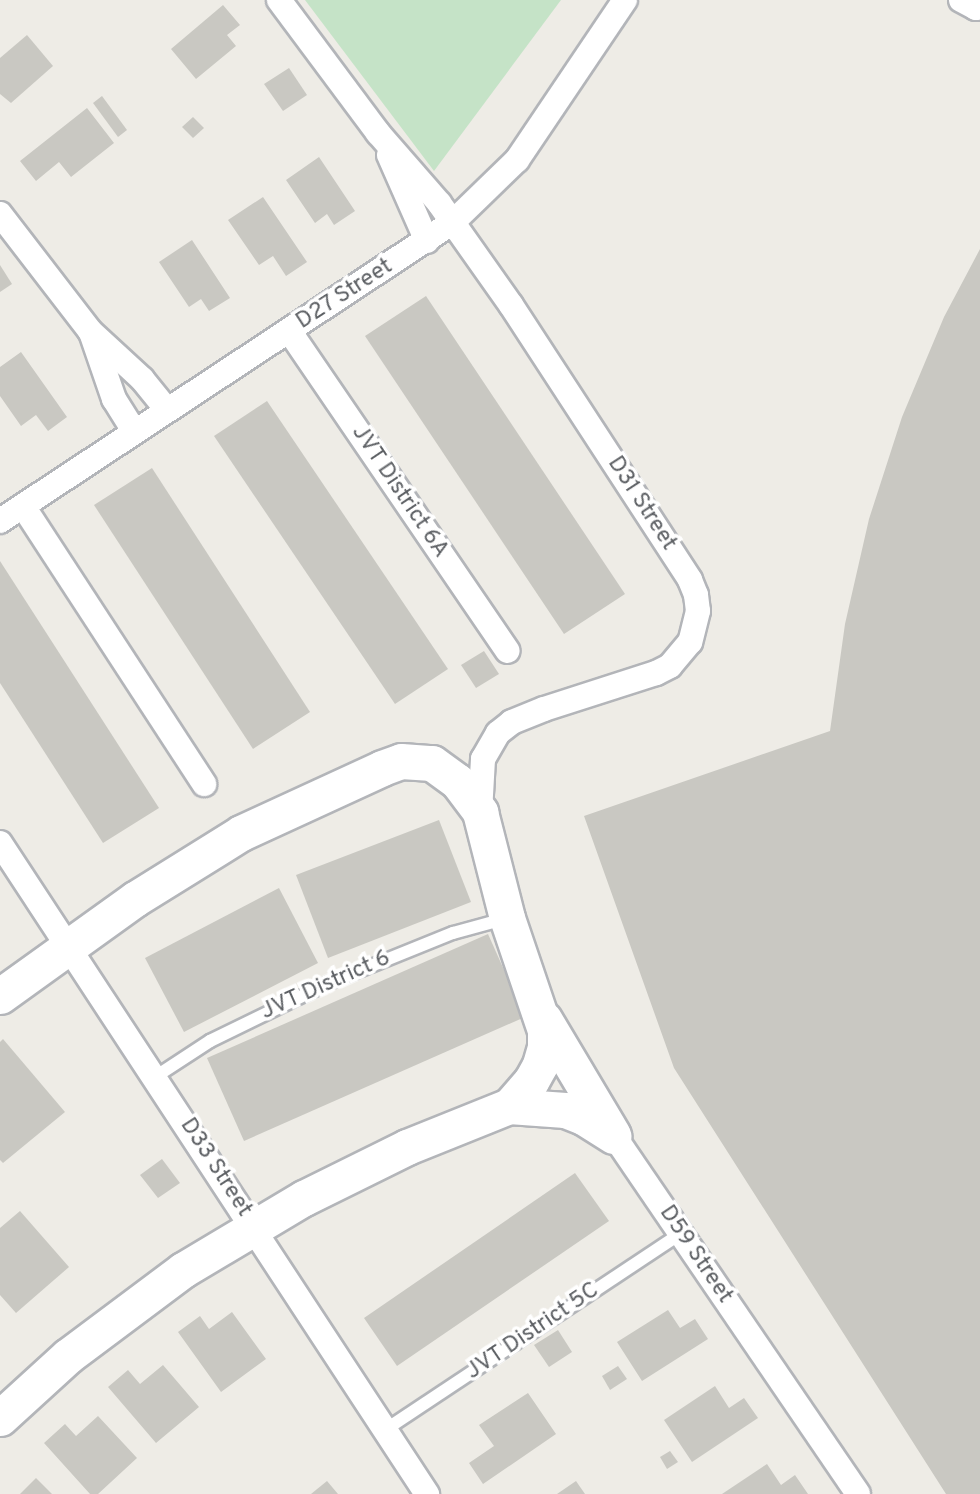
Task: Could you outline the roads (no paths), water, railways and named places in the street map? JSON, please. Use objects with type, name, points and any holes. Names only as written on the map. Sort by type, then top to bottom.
[{"type":"street","name":"D31 Street","points":[[279,0],[378,133],[414,172],[453,222],[511,305],[690,580],[698,611],[690,642],[670,666],[656,673],[544,709],[512,722],[498,733],[483,759],[480,812]]},
{"type":"street","name":"D27 Street","points":[[0,521],[453,222],[517,160],[625,0]]},
{"type":"street","points":[[961,0],[976,8],[980,6]]},
{"type":"street","name":"D31 Street","points":[[378,133],[427,241]]},
{"type":"street","points":[[0,214],[90,331],[142,379],[166,409]]},
{"type":"street","points":[[90,331],[114,399],[134,431]]},
{"type":"street","name":"JVT District 6A","points":[[290,332],[508,651]]},
{"type":"street","points":[[23,506],[204,784]]},
{"type":"street","points":[[0,996],[68,945],[241,834],[294,807],[401,761],[432,763],[446,771],[480,812],[507,918],[540,1011],[545,1047],[531,1081],[509,1106],[376,1162],[253,1226],[124,1311],[68,1356],[0,1418]]},
{"type":"street","name":"D33 Street","points":[[0,844],[427,1494]]},
{"type":"street","name":"D59 Street","points":[[540,1011],[614,1136],[851,1492]]},
{"type":"street","points":[[509,1106],[565,1110],[583,1116],[614,1136]]},
{"type":"lane","name":"JVT District 6","points":[[155,1077],[210,1041],[329,983],[453,933],[507,918]]},
{"type":"lane","name":"JVT District 5C","points":[[385,1430],[680,1234]]}]
